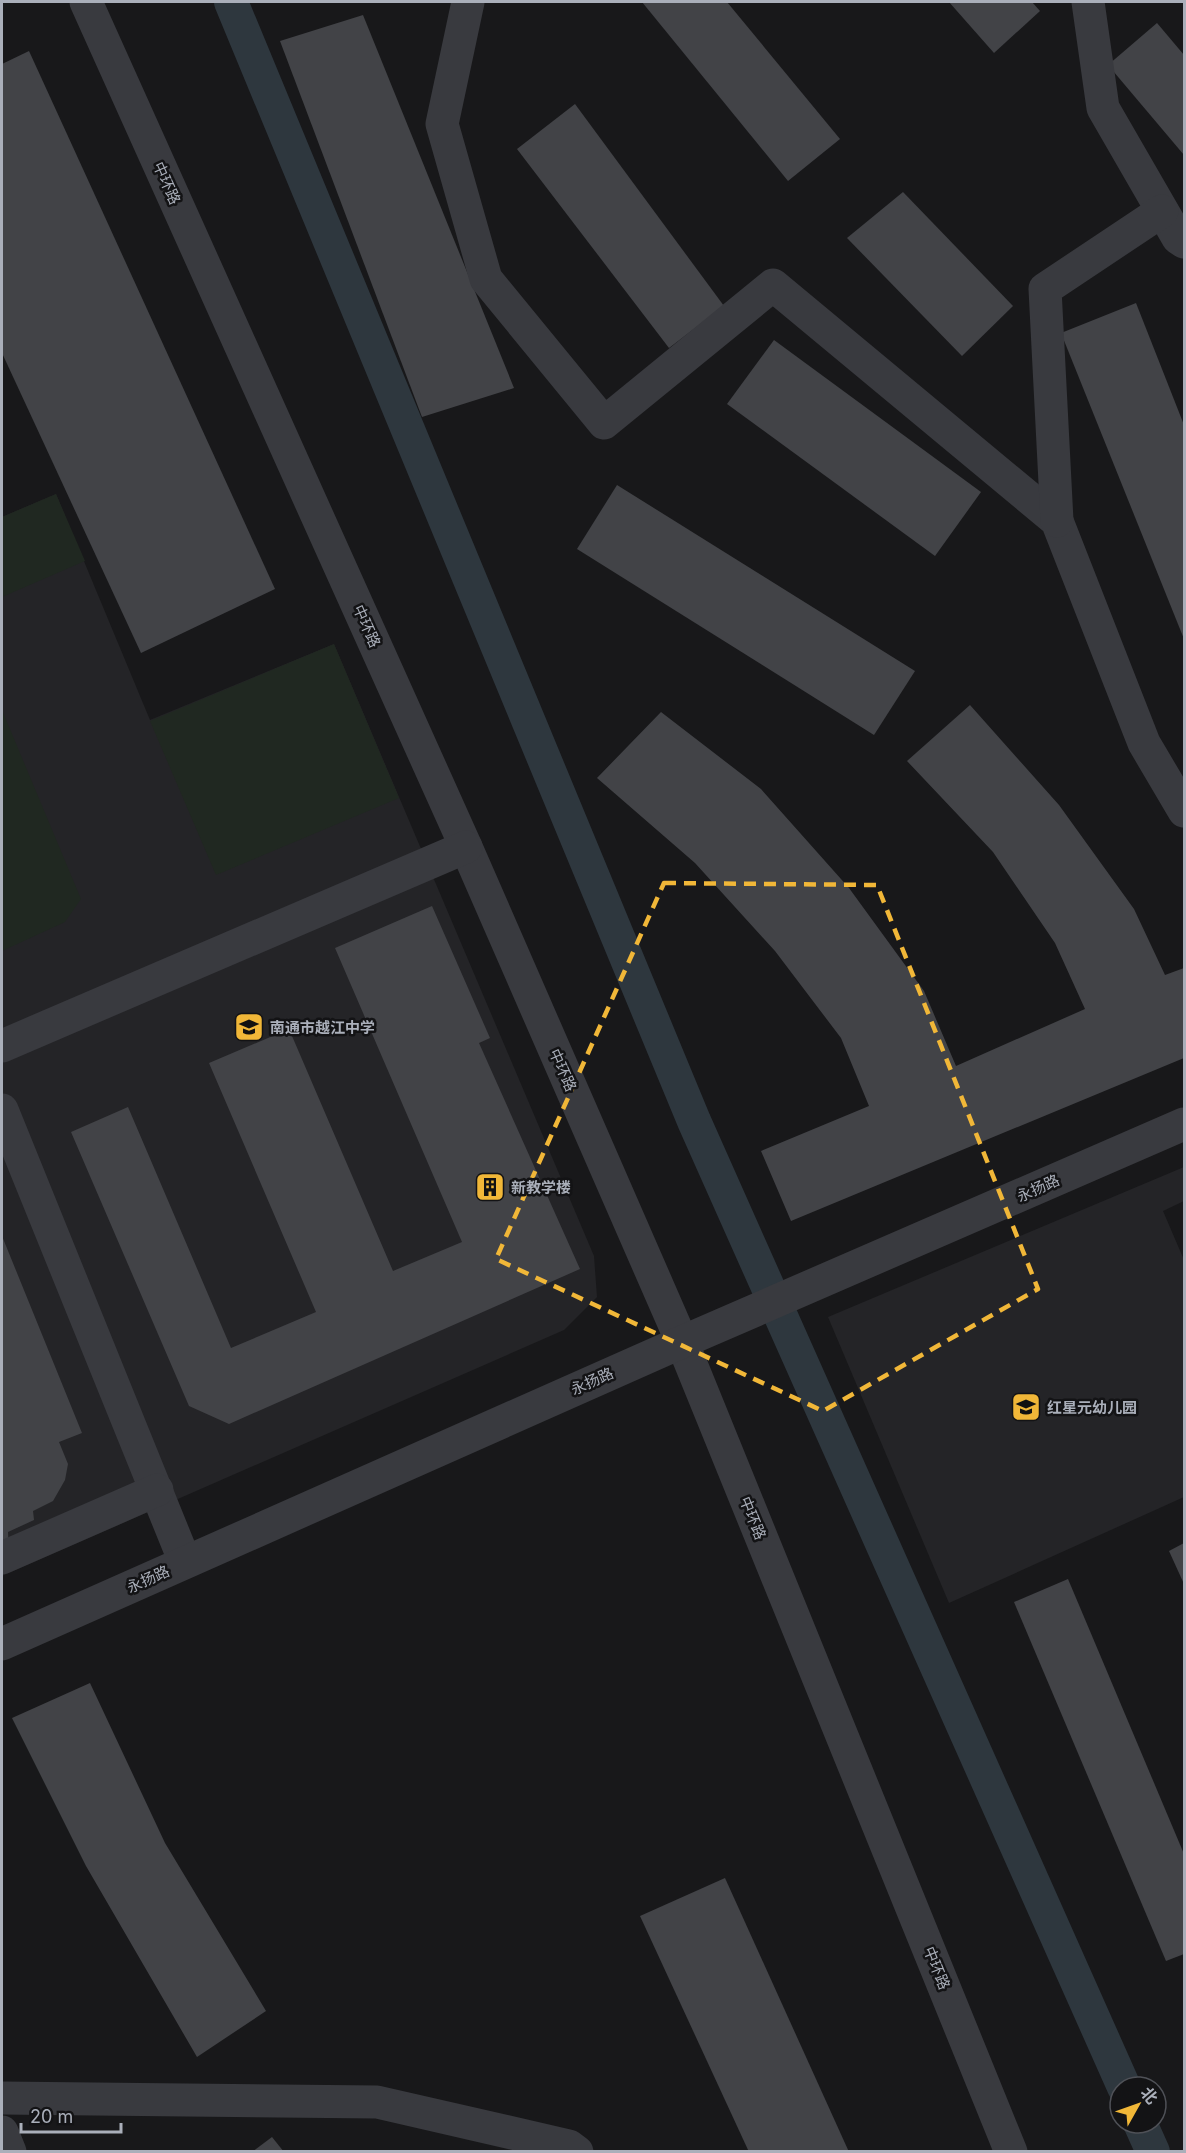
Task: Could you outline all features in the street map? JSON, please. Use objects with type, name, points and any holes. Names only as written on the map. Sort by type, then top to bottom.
[{"type":"street","name":"中环路","points":[[86,2],[466,847],[695,1336],[1011,2151]]},
{"type":"street","points":[[468,2],[442,124],[486,279],[604,423],[773,285],[1057,520]]},
{"type":"street","points":[[1088,2],[1103,108],[1178,238],[1185,242]]},
{"type":"street","points":[[1162,211],[1045,289],[1057,520],[1144,743],[1185,811]]},
{"type":"street","points":[[2,1046],[466,847]]},
{"type":"street","points":[[2,1110],[185,1562]]},
{"type":"street","name":"永扬路","points":[[2,1644],[695,1336],[1185,1124]]},
{"type":"street","points":[[2,1558],[157,1490]]},
{"type":"street","points":[[2,2098],[377,2102],[569,2146],[577,2151]]},
{"type":"street","points":[[2,2132],[10,2151]]},
{"type":"highlighted area","points":[[664,883],[877,885],[1038,1289],[823,1411],[496,1259]]},
{"type":"shaded area","name":"南通市越江中学","points":[[56,494],[150,720],[334,644],[594,1256],[597,1297],[564,1330],[2,1576],[2,517]]},
{"type":"shaded area","points":[[56,494],[85,561],[2,597],[2,517]]},
{"type":"shaded area","points":[[334,644],[399,798],[216,875],[150,721]]},
{"type":"shaded area","points":[[2,710],[81,899],[65,922],[2,951]]},
{"type":"shaded area","name":"红星元幼儿园","points":[[1184,1167],[1184,1201],[1163,1211],[1184,1260],[1184,1497],[949,1603],[828,1317]]},
{"type":"building","points":[[642,2],[727,2],[840,139],[788,181]]},
{"type":"building","points":[[949,2],[1032,2],[1040,11],[994,53]]},
{"type":"building","points":[[363,15],[514,388],[422,417],[280,41]]},
{"type":"building","points":[[1157,23],[1184,55],[1184,155],[1108,65]]},
{"type":"building","points":[[29,51],[275,589],[141,653],[2,353],[2,64]]},
{"type":"building","points":[[575,104],[724,306],[669,348],[517,149]]},
{"type":"building","points":[[903,192],[1013,306],[962,356],[847,238]]},
{"type":"building","points":[[1136,303],[1184,425],[1184,639],[1061,333]]},
{"type":"building","points":[[774,340],[981,492],[935,556],[727,404]]},
{"type":"building","points":[[617,485],[915,671],[874,735],[577,549]]},
{"type":"building","points":[[970,705],[1059,805],[1134,909],[1165,975],[1184,968],[1184,1058],[791,1221],[761,1151],[869,1106],[841,1038],[775,951],[695,863],[597,778],[661,712],[761,789],[849,888],[924,991],[956,1066],[1085,1009],[1055,943],[993,852],[907,761]]},
{"type":"building","name":"新教学楼","points":[[432,906],[490,1038],[479,1043],[580,1269],[229,1424],[189,1406],[71,1132],[128,1107],[231,1348],[316,1312],[209,1063],[289,1029],[393,1271],[462,1242],[335,948]]},
{"type":"building","points":[[2,1236],[82,1433],[59,1442],[68,1464],[65,1480],[53,1501],[33,1511],[34,1520],[8,1532],[9,1550],[2,1553]]},
{"type":"building","points":[[1184,1543],[1184,1584],[1169,1551]]},
{"type":"building","points":[[1068,1579],[1184,1854],[1184,1954],[1166,1961],[1014,1602]]},
{"type":"building","points":[[90,1683],[165,1843],[266,2011],[197,2057],[86,1866],[12,1718]]},
{"type":"building","points":[[725,1878],[849,2152],[749,2152],[640,1916]]},
{"type":"building","points":[[272,2137],[284,2152],[252,2152]]},
{"type":"waterway","points":[[231,2],[694,1121],[1119,2075]]},
{"type":"waterway","points":[[1145,2135],[1153,2152]]},
{"type":"place","name":"南通市越江中学","points":[[249,1027]]},
{"type":"place","name":"新教学楼","points":[[490,1187]]},
{"type":"place","name":"红星元幼儿园","points":[[1026,1407]]}]
